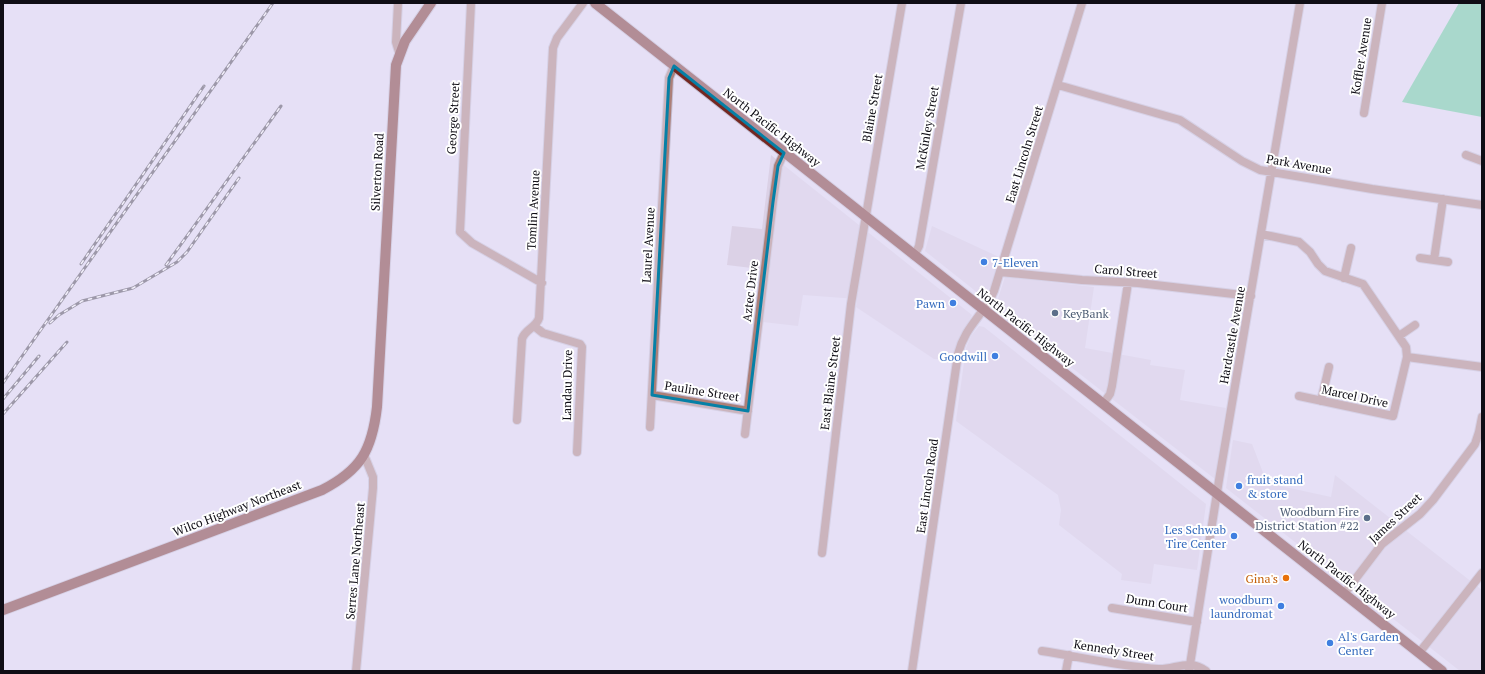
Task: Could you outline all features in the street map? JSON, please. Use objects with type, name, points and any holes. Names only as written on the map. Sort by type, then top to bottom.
[{"type":"main road","points":[[399,52],[408,35],[431,3]]},
{"type":"main road","name":"North Pacific Highway","points":[[594,3],[1442,671]]},
{"type":"main road","name":"Silverton Road","points":[[380,343],[395,77],[399,52]]},
{"type":"main road","name":"Wilco Highway Northeast","points":[[3,610],[322,490],[349,473],[364,455],[374,428],[380,343]]},
{"type":"street","name":"Silverton Road","points":[[398,3],[396,42],[399,52]]},
{"type":"street","name":"George Street","points":[[471,3],[460,234],[472,244],[542,283]]},
{"type":"street","name":"Tomlin Avenue","points":[[517,420],[521,342],[524,334],[534,326],[539,318],[553,48],[557,38],[583,3]]},
{"type":"street","name":"Blaine Street","points":[[865,217],[902,3]]},
{"type":"street","name":"McKinley Street","points":[[914,256],[919,246],[961,3]]},
{"type":"street","name":"East Lincoln Street","points":[[983,310],[991,299],[1000,272],[1082,3]]},
{"type":"street","name":"Hardcastle Avenue","points":[[1190,668],[1217,495],[1300,3]]},
{"type":"street","name":"Koffler Avenue","points":[[1364,113],[1382,3]]},
{"type":"street","name":"Laurel Avenue","points":[[650,427],[669,78],[674,66]]},
{"type":"street","name":"Park Avenue","points":[[1058,85],[1180,120],[1248,165],[1272,172],[1482,205]]},
{"type":"street","name":"Aztec Drive","points":[[746,434],[773,202],[778,166],[784,153]]},
{"type":"street","points":[[1466,155],[1482,161]]},
{"type":"street","points":[[1434,260],[1443,199]]},
{"type":"street","name":"East Blaine Street","points":[[822,553],[851,304],[865,217]]},
{"type":"street","points":[[1261,234],[1299,242],[1310,252],[1321,268],[1330,273],[1363,284],[1408,350],[1407,357],[1482,367]]},
{"type":"street","points":[[1344,278],[1351,248]]},
{"type":"street","points":[[1420,258],[1448,262]]},
{"type":"street","name":"Carol Street","points":[[1000,272],[1251,296]]},
{"type":"street","points":[[1103,404],[1111,391],[1128,284]]},
{"type":"street","name":"East Lincoln Road","points":[[912,671],[961,344],[966,333],[983,310]]},
{"type":"street","points":[[1399,336],[1416,325]]},
{"type":"street","name":"Landau Drive","points":[[534,326],[543,333],[580,344],[582,347],[577,452]]},
{"type":"street","name":"Marcel Drive","points":[[1299,396],[1393,416],[1407,357]]},
{"type":"street","points":[[1321,401],[1329,368]]},
{"type":"street","name":"Pauline Street","points":[[652,395],[748,411]]},
{"type":"street","name":"James Street","points":[[1344,594],[1382,544],[1420,514],[1433,500],[1475,444],[1480,432],[1482,418]]},
{"type":"street","name":"Serres Lane Northeast","points":[[356,671],[374,488],[373,477],[364,455]]},
{"type":"street","points":[[1419,653],[1482,572]]},
{"type":"street","name":"Dunn Court","points":[[1112,608],[1197,622]]},
{"type":"street","name":"Kennedy Street","points":[[1042,651],[1160,669],[1176,666],[1201,668],[1206,671]]},
{"type":"street","points":[[1066,671],[1069,655]]},
{"type":"highlighted area","points":[[674,66],[784,153],[778,166],[748,411],[652,395],[669,78]]},
{"type":"shaded area","points":[[771,155],[972,315],[956,346],[953,360],[934,359],[856,307],[857,299],[803,295],[798,326],[763,322],[769,270],[727,265],[732,226],[762,229]]},
{"type":"shaded area","points":[[932,226],[999,257],[991,285],[983,297],[925,251]]},
{"type":"shaded area","points":[[1005,277],[1094,287],[1085,348],[1151,360],[1150,365],[1185,370],[1180,400],[1226,408],[1215,479],[995,308]]},
{"type":"shaded area","points":[[979,326],[984,327],[1206,504],[1197,570],[1154,564],[1151,584],[1121,580],[1122,574],[1059,525],[1061,510],[1058,495],[956,421],[966,348],[971,336]]},
{"type":"shaded area","points":[[1233,440],[1252,444],[1267,483],[1331,497],[1335,475],[1482,590],[1482,671],[1460,671],[1226,488]]},
{"type":"green space","points":[[1459,3],[1482,3],[1482,117],[1402,102]]},
{"type":"railway","points":[[3,383],[273,3]]},
{"type":"railway","points":[[81,264],[204,86]]},
{"type":"railway","points":[[166,265],[281,106]]},
{"type":"railway","points":[[50,323],[59,315],[82,301],[133,288],[177,262],[187,252],[239,178]]},
{"type":"railway","points":[[3,414],[67,342]]},
{"type":"railway","points":[[3,399],[39,356]]},
{"type":"place","name":"7-Eleven","points":[[984,262]]},
{"type":"place","name":"Pawn","points":[[953,303]]},
{"type":"place","name":"KeyBank","points":[[1055,313]]},
{"type":"place","name":"Goodwill","points":[[995,356]]},
{"type":"place","name":"fruit stand & store","points":[[1239,486]]},
{"type":"place","name":"Woodburn Fire District Station #22","points":[[1367,518]]},
{"type":"place","name":"Les Schwab Tire Center","points":[[1234,536]]},
{"type":"place","name":"Gina's","points":[[1286,578]]},
{"type":"place","name":"woodburn laundromat","points":[[1281,606]]},
{"type":"place","name":"Al's Garden Center","points":[[1330,643]]}]
